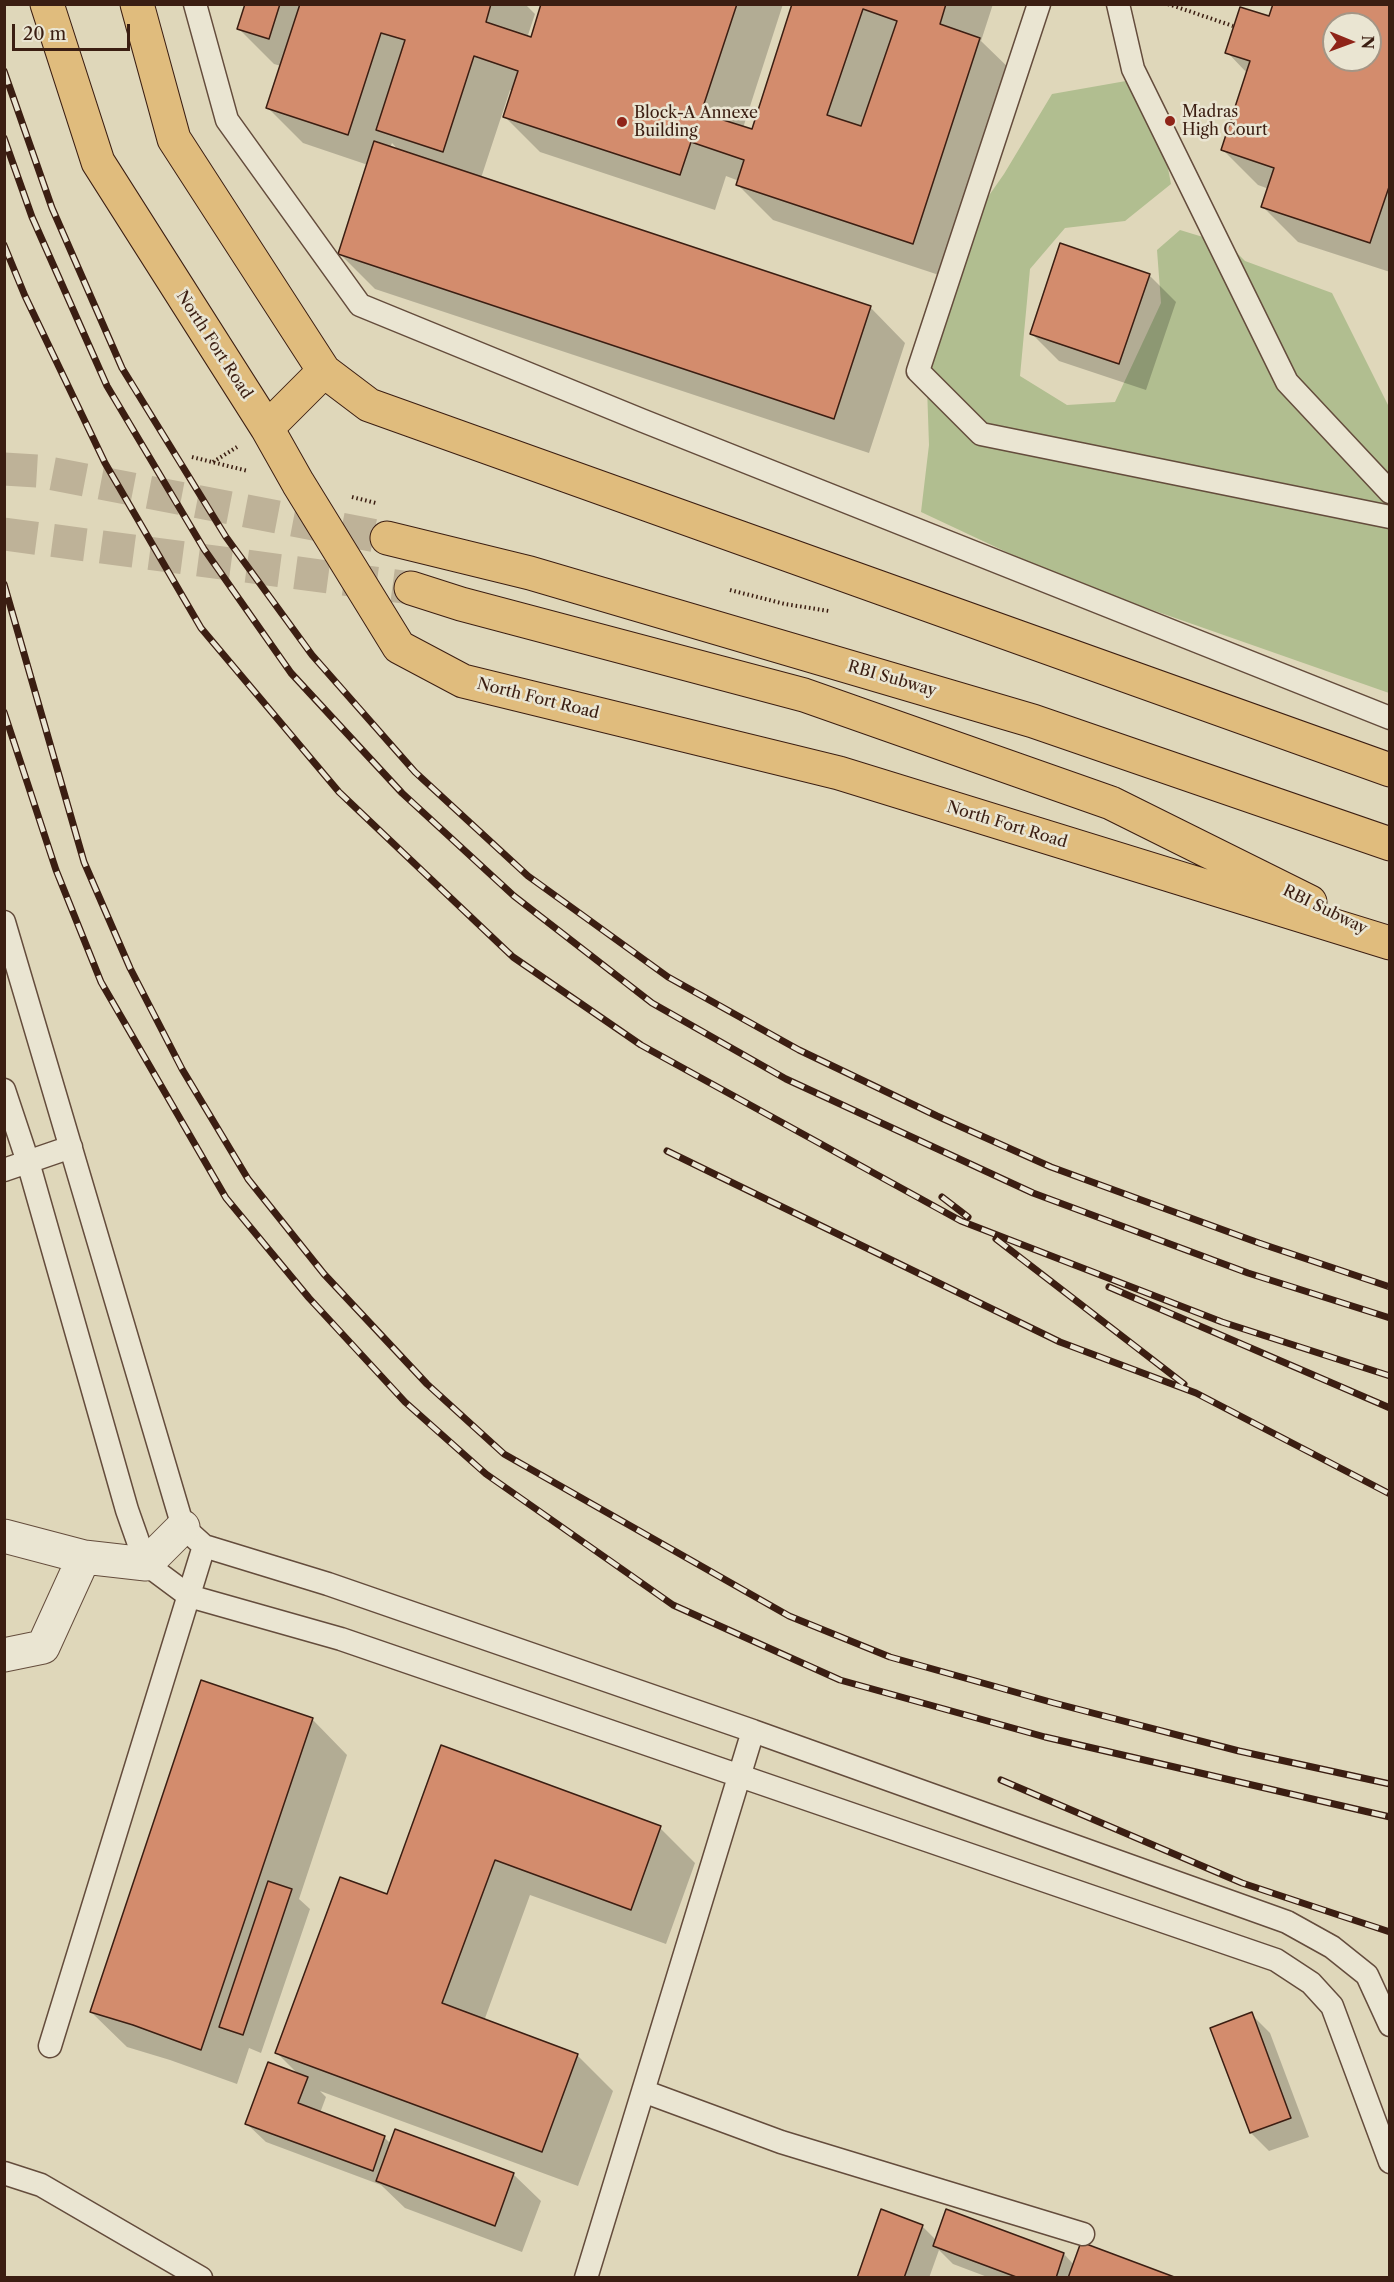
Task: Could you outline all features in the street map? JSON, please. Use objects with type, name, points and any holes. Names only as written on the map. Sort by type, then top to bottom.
[{"type":"main road","name":"North Fort Road","points":[[47,4],[98,162],[267,428],[298,483],[399,646],[463,681],[839,773],[1389,942]]},
{"type":"main road","points":[[137,4],[174,139],[324,371],[369,405],[1389,770]]},
{"type":"main road","points":[[267,428],[324,371]]},
{"type":"main road","name":"RBI Subway","points":[[387,538],[530,573],[1033,721],[1389,844]]},
{"type":"main road","name":"RBI Subway","points":[[411,588],[461,604],[804,695],[1111,803],[1389,942]]},
{"type":"street","points":[[4,1536],[84,1557],[146,1564],[194,1536]]},
{"type":"street","points":[[4,1655],[43,1647],[84,1557]]},
{"type":"lane","points":[[195,4],[227,120],[360,305],[663,429],[1389,718]]},
{"type":"lane","points":[[1039,4],[918,371],[981,434],[1389,517]]},
{"type":"lane","points":[[1118,4],[1133,69],[1287,382],[1389,492]]},
{"type":"lane","points":[[4,922],[71,1147],[194,1536],[189,1596],[50,2046]]},
{"type":"lane","points":[[4,1090],[28,1162],[127,1510],[146,1564],[189,1596],[341,1639],[1276,1960],[1311,1983],[1332,2006],[1389,2162]]},
{"type":"lane","points":[[4,1170],[71,1147]]},
{"type":"lane","points":[[194,1536],[753,1731],[1287,1922],[1332,1947],[1367,1975],[1389,2025]]},
{"type":"lane","points":[[586,2277],[753,1731]]},
{"type":"lane","points":[[643,2091],[781,2142],[1083,2234]]},
{"type":"lane","points":[[4,2173],[41,2185],[201,2277]]},
{"type":"path","points":[[1168,4],[1233,26]]},
{"type":"green space","points":[[1126,81],[1158,115],[1171,184],[1125,221],[1065,228],[1030,269],[1020,376],[1067,405],[1115,402],[1161,303],[1157,250],[1180,230],[1229,245],[1245,261],[1332,293],[1389,407],[1389,693],[1064,579],[921,512],[929,445],[925,329],[955,244],[1004,174],[1052,94]]},
{"type":"building","points":[[245,4],[280,4],[269,39],[237,29]]},
{"type":"building","name":"Block-A Annexe Building","points":[[300,4],[491,4],[486,22],[531,37],[541,4],[737,4],[701,113],[752,129],[792,4],[946,4],[940,24],[980,38],[913,244],[736,185],[744,160],[691,142],[680,175],[503,117],[518,71],[474,56],[443,152],[376,130],[405,40],[381,33],[348,135],[266,108]],"holes":[[[863,9],[897,21],[861,126],[827,115]]]},
{"type":"building","points":[[1273,4],[1390,4],[1390,184],[1370,243],[1261,207],[1274,168],[1221,150],[1250,61],[1225,53],[1240,7],[1269,16]]},
{"type":"building","points":[[374,141],[871,306],[834,419],[338,254]]},
{"type":"building","points":[[1060,243],[1150,274],[1119,364],[1030,334]]},
{"type":"building","points":[[201,1680],[313,1718],[201,2050],[90,2012]]},
{"type":"building","points":[[441,1745],[661,1826],[631,1910],[495,1860],[442,2003],[578,2054],[542,2152],[275,2053],[340,1877],[387,1894]]},
{"type":"building","points":[[268,1881],[292,1889],[243,2035],[219,2027]]},
{"type":"building","points":[[1252,2012],[1291,2118],[1250,2133],[1210,2028]]},
{"type":"building","points":[[268,2062],[308,2077],[298,2103],[385,2136],[373,2171],[245,2124]]},
{"type":"building","points":[[395,2129],[514,2173],[495,2226],[376,2181]]},
{"type":"building","points":[[881,2209],[923,2225],[904,2278],[857,2278]]},
{"type":"building","points":[[946,2209],[1064,2253],[1056,2278],[1019,2278],[933,2246]]},
{"type":"building","points":[[1081,2242],[1177,2278],[1068,2278]]},
{"type":"tunnel","points":[[4,469],[38,471],[387,538]]},
{"type":"tunnel","points":[[4,534],[411,588]]},
{"type":"railway","points":[[4,71],[52,208],[122,368],[226,537],[312,655],[415,772],[528,876],[668,977],[799,1050],[937,1116],[1051,1167],[1259,1243],[1390,1287]]},
{"type":"railway","points":[[4,138],[32,217],[107,386],[204,549],[291,673],[402,793],[514,896],[652,1003],[786,1079],[1033,1193],[1248,1273],[1390,1318]]},
{"type":"railway","points":[[4,245],[25,296],[105,463],[201,628],[339,792],[513,957],[641,1045],[961,1221],[1222,1322],[1390,1376]]},
{"type":"railway","points":[[4,584],[84,862],[130,968],[182,1069],[248,1179],[324,1274],[427,1384],[504,1454],[789,1616],[890,1657],[1239,1751],[1390,1784]]},
{"type":"railway","points":[[4,712],[56,870],[101,982],[226,1198],[309,1298],[405,1402],[486,1474],[673,1605],[840,1680],[1045,1737],[1390,1817]]},
{"type":"railway","points":[[667,1151],[1060,1342],[1196,1393],[1390,1494]]},
{"type":"railway","points":[[942,1197],[968,1217]]},
{"type":"railway","points":[[996,1239],[1184,1384]]},
{"type":"railway","points":[[1109,1287],[1390,1408]]},
{"type":"railway","points":[[1001,1780],[1242,1883],[1390,1932]]},
{"type":"place","name":"Madras High Court","points":[[1170,121]]},
{"type":"place","name":"Block-A Annexe Building","points":[[622,122]]}]
